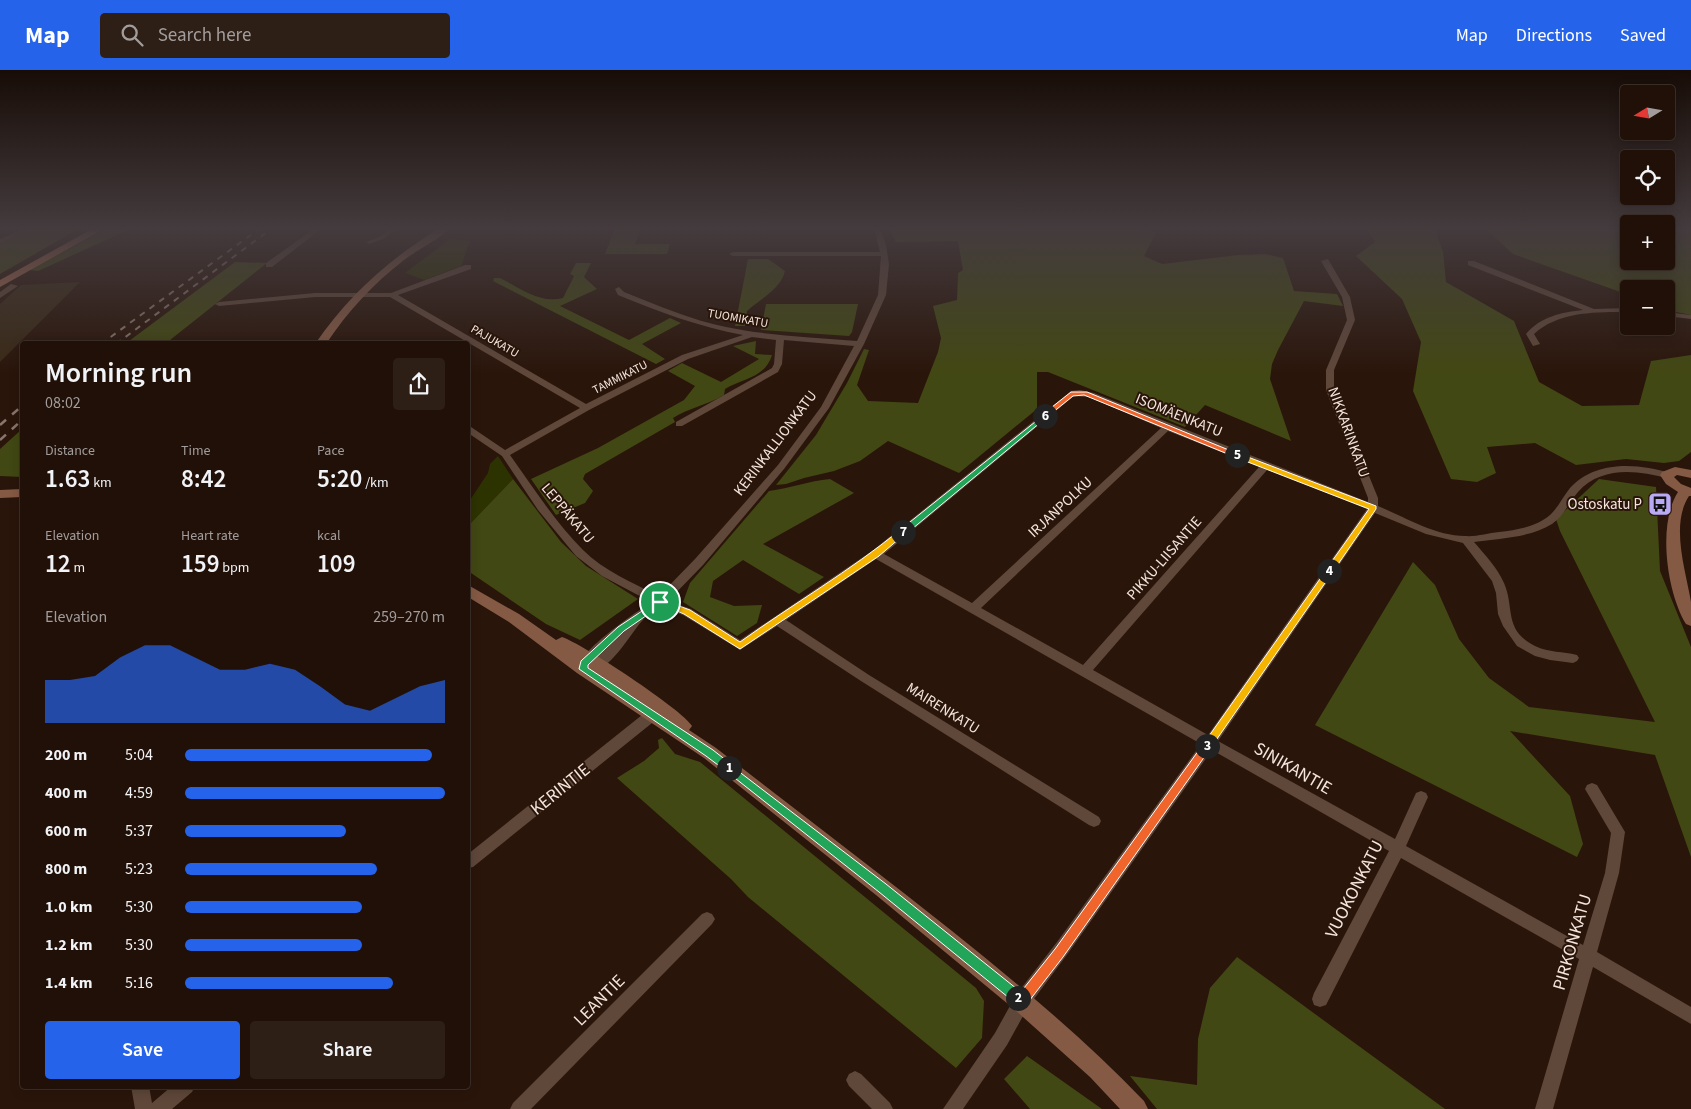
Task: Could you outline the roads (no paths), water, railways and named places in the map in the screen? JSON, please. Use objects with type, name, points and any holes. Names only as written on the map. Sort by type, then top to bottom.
[{"type":"main road","points":[[0,284],[12,277]]},
{"type":"main road","points":[[322,341],[336,320],[357,296],[377,277]]},
{"type":"main road","points":[[1688,491],[1675,486],[1668,479],[1667,475],[1675,471],[1691,474]]},
{"type":"main road","points":[[1688,491],[1680,495],[1672,528],[1681,594],[1691,620]]},
{"type":"main road","points":[[0,494],[20,493]]},
{"type":"main road","points":[[470,591],[590,664],[674,718],[710,753]]},
{"type":"main road","points":[[590,664],[652,715],[710,753],[883,888],[1022,1001],[1098,1069],[1136,1109]]},
{"type":"street","points":[[219,304],[292,297],[392,294],[438,277]]},
{"type":"street","name":"KERINKALLIONKATU","points":[[590,664],[628,634],[639,616],[660,602],[699,562],[781,467],[824,408],[860,344],[882,294],[884,277]]},
{"type":"street","name":"NIKKARINKATU","points":[[1335,277],[1346,297],[1350,320],[1330,370],[1330,390],[1373,498],[1374,508]]},
{"type":"street","points":[[1508,277],[1591,310]]},
{"type":"street","points":[[0,296],[14,286]]},
{"type":"street","name":"TUOMIKATU","points":[[619,289],[621,293],[708,326],[750,334],[860,344]]},
{"type":"street","name":"PAJUKATU","points":[[392,294],[586,408]]},
{"type":"street","points":[[1536,344],[1530,334],[1551,320],[1591,310],[1620,310]]},
{"type":"street","points":[[1675,315],[1691,318]]},
{"type":"street","name":"TAMMIKATU","points":[[505,454],[586,408],[685,357],[745,338],[750,334]]},
{"type":"street","points":[[679,424],[775,370],[778,364],[780,336]]},
{"type":"street","name":"ISOMÄENKATU","points":[[876,554],[1071,394],[1080,393],[1091,395],[1429,531],[1466,540],[1533,528],[1547,523],[1565,504],[1575,489],[1594,474],[1633,469],[1649,470],[1667,475]]},
{"type":"street","name":"IRJANPOLKU","points":[[974,608],[1167,427]]},
{"type":"street","name":"LEPPÄKATU","points":[[470,430],[505,454],[542,508],[580,553],[606,573],[660,602]]},
{"type":"street","name":"PIKKU-LIISANTIE","points":[[1085,671],[1265,466]]},
{"type":"street","points":[[952,1109],[1000,1039],[1022,1001],[1210,742],[1374,508]]},
{"type":"street","points":[[1466,540],[1490,570],[1500,587],[1504,614],[1519,641],[1528,650],[1538,654],[1573,658]]},
{"type":"street","points":[[660,602],[687,612],[740,646],[876,554]]},
{"type":"street","name":"SINIKANTIE","points":[[876,554],[1398,848],[1691,1016]]},
{"type":"street","name":"MAIRENKATU","points":[[776,620],[1094,820]]},
{"type":"street","name":"KERINTIE","points":[[470,860],[652,715]]},
{"type":"street","name":"PIRKONKATU","points":[[1544,1109],[1590,957],[1612,873],[1618,832],[1592,789]]},
{"type":"street","name":"VUOKONKATU","points":[[1320,999],[1398,848],[1421,797]]},
{"type":"street","name":"LEANTIE","points":[[519,1109],[707,919]]},
{"type":"street","points":[[855,1080],[884,1109]]},
{"type":"street","points":[[141,1089],[144,1109]]},
{"type":"street","points":[[158,1109],[182,1089]]},
{"type":"railway","points":[[105,341],[192,277]]},
{"type":"railway","points":[[120,341],[206,277]]},
{"type":"railway","points":[[0,425],[20,408]]},
{"type":"railway","points":[[0,440],[20,422]]},
{"type":"place","name":"Ostoskatu P","points":[[1660,504]]}]
